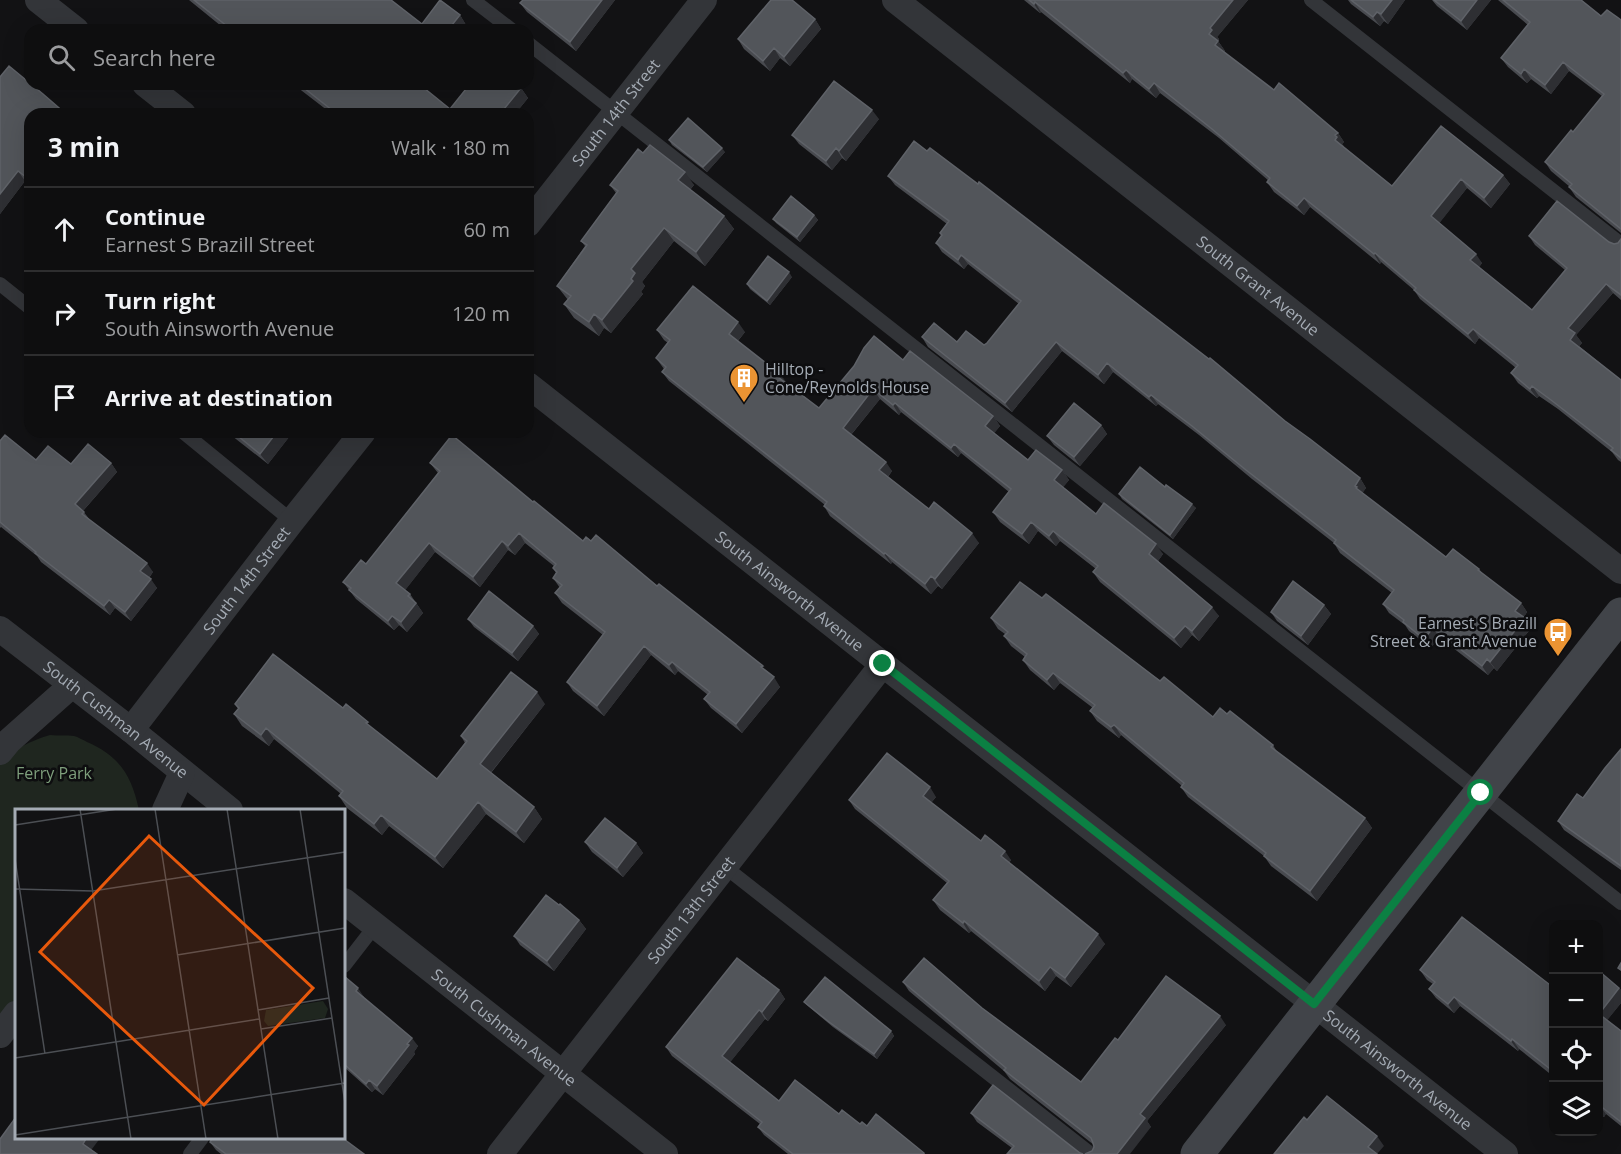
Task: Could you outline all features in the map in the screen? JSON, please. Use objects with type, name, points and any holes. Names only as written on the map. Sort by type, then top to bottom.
[{"type":"street","points":[[38,0],[68,24]]},
{"type":"street","name":"South 14th Street","points":[[534,216],[704,0]]},
{"type":"street","name":"South Grant Avenue","points":[[895,0],[1621,571]]},
{"type":"street","points":[[153,90],[175,108]]},
{"type":"street","name":"South Ainsworth Avenue","points":[[534,390],[1505,1154]]},
{"type":"street","name":"South 14th Street","points":[[131,730],[358,438]]},
{"type":"street","points":[[1197,1154],[1621,614]]},
{"type":"street","name":"South Cushman Avenue","points":[[0,629],[229,809]]},
{"type":"street","name":"South 13th Street","points":[[500,1154],[883,664]]},
{"type":"street","points":[[0,752],[9,741],[72,685]]},
{"type":"street","points":[[165,809],[182,773]]},
{"type":"street","name":"South Cushman Avenue","points":[[345,902],[665,1154]]},
{"type":"street","points":[[0,1035],[15,1015]]},
{"type":"lane","points":[[473,0],[504,24]]},
{"type":"lane","points":[[1311,0],[1621,244]]},
{"type":"lane","points":[[534,48],[1621,903]]},
{"type":"lane","points":[[0,284],[24,303]]},
{"type":"lane","points":[[190,438],[292,521]]},
{"type":"lane","points":[[725,867],[1091,1154]]},
{"type":"lane","points":[[345,965],[375,926]]},
{"type":"lane","points":[[190,1154],[201,1139]]},
{"type":"green space","name":"Ferry Park","points":[[50,735],[76,736],[108,754],[123,769],[133,787],[139,809],[15,809],[15,1005],[0,1025],[0,763],[23,746]]},
{"type":"building","points":[[194,0],[391,0],[422,24],[224,24]]},
{"type":"building","points":[[440,0],[460,15],[453,24],[422,24]]},
{"type":"building","points":[[523,0],[602,0],[570,42],[520,3]]},
{"type":"building","points":[[771,0],[792,0],[815,19],[784,57],[774,48],[763,61],[738,39]]},
{"type":"building","points":[[1029,0],[1233,0],[1210,28],[1212,30],[1209,34],[1218,41],[1215,45],[1274,90],[1279,83],[1338,133],[1335,135],[1337,137],[1335,140],[1392,186],[1441,126],[1503,175],[1484,198],[1461,179],[1431,216],[1476,254],[1470,260],[1532,310],[1567,268],[1529,236],[1557,201],[1609,242],[1618,243],[1621,239],[1621,295],[1606,284],[1568,328],[1575,333],[1570,340],[1621,380],[1621,458],[1611,450],[1613,448],[1551,400],[1532,386],[1530,389],[1511,373],[1518,365],[1473,329],[1468,334],[1414,290],[1416,288],[1375,253],[1304,198],[1297,206],[1267,182],[1270,178],[1154,83],[1149,89],[1126,70],[1123,73],[1035,2],[1034,4]]},
{"type":"building","points":[[1351,0],[1392,0],[1381,14],[1377,12],[1373,17]]},
{"type":"building","points":[[1434,0],[1477,0],[1461,21]]},
{"type":"building","points":[[1503,0],[1581,0],[1601,16],[1607,10],[1621,20],[1621,229],[1569,187],[1572,184],[1545,162],[1604,94],[1563,62],[1545,85],[1524,69],[1521,74],[1501,58],[1530,22]]},
{"type":"building","points":[[9,66],[24,78],[24,90],[38,90],[59,108],[24,108],[24,176],[18,171],[0,194],[0,77]]},
{"type":"building","points":[[834,81],[872,110],[839,151],[836,148],[826,161],[792,135]]},
{"type":"building","points":[[307,90],[426,90],[449,108],[329,108]]},
{"type":"building","points":[[465,90],[519,90],[505,108],[451,108]]},
{"type":"building","points":[[688,118],[722,148],[703,167],[669,140]]},
{"type":"building","points":[[914,141],[927,151],[930,148],[978,184],[979,182],[1210,358],[1285,421],[1360,478],[1356,488],[1446,557],[1453,549],[1521,603],[1515,611],[1525,618],[1490,662],[1487,659],[1482,666],[1433,628],[1424,639],[1383,604],[1394,590],[1334,543],[1336,540],[1192,426],[1151,395],[1149,397],[1107,363],[1098,375],[1056,342],[1005,403],[922,337],[934,323],[957,342],[966,331],[984,345],[1021,301],[961,255],[958,260],[936,243],[949,221],[888,176]]},
{"type":"building","points":[[650,145],[685,172],[678,180],[724,216],[696,252],[664,228],[631,269],[635,273],[631,279],[633,281],[602,320],[594,314],[589,322],[564,304],[571,296],[557,286],[587,245],[581,241],[618,191],[610,185],[638,149],[643,153]]},
{"type":"building","points":[[791,196],[814,215],[797,237],[773,219]]},
{"type":"building","points":[[768,256],[789,272],[767,301],[747,284]]},
{"type":"building","points":[[693,286],[738,322],[729,334],[780,374],[778,377],[819,408],[854,366],[874,336],[903,360],[910,351],[993,416],[985,426],[1028,460],[1036,450],[1062,470],[1054,480],[1096,514],[1104,503],[1156,544],[1149,554],[1212,607],[1192,631],[1185,626],[1174,638],[1093,572],[1098,566],[1053,531],[1049,536],[1031,522],[1022,534],[993,512],[1011,489],[954,444],[951,448],[895,403],[893,405],[873,389],[843,428],[886,462],[879,470],[929,509],[934,502],[972,533],[935,579],[931,576],[925,584],[824,506],[827,502],[662,372],[666,367],[656,358],[670,340],[657,330]]},
{"type":"building","points":[[1074,403],[1101,425],[1074,457],[1047,436]]},
{"type":"building","points":[[5,435],[36,460],[48,446],[71,464],[88,444],[111,463],[75,504],[84,512],[82,514],[147,563],[140,571],[151,579],[125,612],[109,600],[104,606],[35,553],[0,522],[0,441]]},
{"type":"building","points":[[240,438],[272,438],[260,454]]},
{"type":"building","points":[[450,438],[456,438],[583,541],[586,537],[591,541],[596,535],[657,586],[659,584],[774,677],[736,724],[704,699],[710,692],[672,662],[669,665],[644,646],[597,706],[567,682],[605,632],[555,593],[562,585],[553,578],[557,572],[553,568],[556,564],[519,533],[508,546],[502,541],[473,577],[429,543],[396,583],[410,594],[408,596],[416,603],[401,622],[392,616],[388,621],[349,590],[351,588],[343,582],[361,560],[366,564],[440,471],[430,463]]},
{"type":"building","points":[[1140,467],[1165,487],[1166,485],[1192,504],[1170,535],[1119,494]]},
{"type":"building","points":[[1293,581],[1324,605],[1301,636],[1271,612]]},
{"type":"building","points":[[1020,582],[1042,598],[1046,594],[1160,681],[1164,677],[1213,717],[1220,708],[1227,714],[1230,711],[1273,745],[1271,747],[1365,818],[1310,891],[1264,856],[1266,853],[1181,787],[1184,783],[1114,725],[1111,727],[1090,711],[1095,705],[1053,673],[1047,680],[1023,660],[1027,654],[1004,636],[1008,632],[991,618]]},
{"type":"building","points":[[489,591],[533,626],[512,653],[468,619]]},
{"type":"building","points":[[273,654],[343,708],[346,704],[368,722],[366,723],[437,779],[467,741],[461,736],[511,672],[537,692],[480,764],[534,807],[516,832],[478,802],[435,857],[381,815],[374,824],[339,796],[343,791],[266,728],[261,735],[234,714],[239,708],[235,704]]},
{"type":"building","points":[[1621,749],[1621,866],[1558,821],[1577,794],[1583,798]]},
{"type":"building","points":[[887,753],[930,787],[923,796],[981,841],[985,835],[1005,851],[1001,856],[1098,934],[1065,978],[1050,967],[1039,981],[964,921],[963,923],[933,900],[949,881],[849,800]]},
{"type":"building","points":[[605,818],[636,843],[617,868],[585,842]]},
{"type":"building","points":[[546,895],[579,920],[547,961],[514,936]]},
{"type":"building","points":[[1462,917],[1549,984],[1549,1068],[1454,997],[1448,1004],[1429,989],[1435,982],[1420,970]]},
{"type":"building","points":[[737,958],[779,990],[762,1012],[759,1010],[722,1056],[779,1101],[795,1080],[839,1114],[842,1110],[860,1124],[862,1122],[867,1126],[876,1114],[924,1154],[793,1154],[758,1127],[762,1122],[666,1047]]},
{"type":"building","points":[[924,958],[982,1008],[1081,1082],[1115,1038],[1118,1040],[1166,976],[1220,1016],[1140,1114],[1145,1118],[1117,1154],[1085,1154],[1092,1151],[1094,1147],[1091,1138],[1004,1070],[1006,1068],[903,982]]},
{"type":"building","points":[[1603,974],[1619,988],[1603,1009]]},
{"type":"building","points":[[345,977],[358,988],[356,991],[412,1038],[377,1086],[369,1080],[366,1084],[345,1065]]},
{"type":"building","points":[[825,977],[891,1031],[874,1054],[804,1002]]},
{"type":"building","points":[[1603,1017],[1621,1031],[1621,1122],[1603,1108]]},
{"type":"building","points":[[993,1085],[1083,1154],[1007,1154],[1014,1146],[971,1113]]},
{"type":"building","points":[[1327,1096],[1377,1136],[1368,1147],[1377,1154],[1274,1154],[1304,1117],[1307,1120]]},
{"type":"building","points":[[15,1118],[15,1139],[86,1139],[83,1144],[97,1154],[0,1154],[0,1139]]},
{"type":"building","points":[[212,1139],[344,1139],[364,1154],[226,1154],[210,1142]]},
{"type":"place","name":"Hilltop - Cone/Reynolds House","points":[[744,404]]},
{"type":"place","name":"Earnest S Brazill Street & Grant Avenue","points":[[1558,658]]},
{"type":"route","points":[[883,664],[1314,1004],[1481,793]]}]
